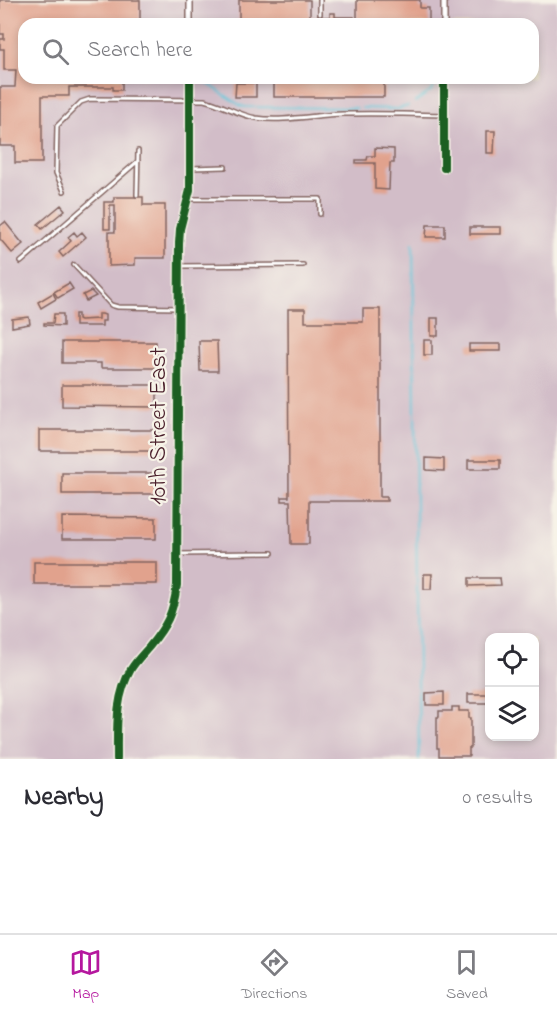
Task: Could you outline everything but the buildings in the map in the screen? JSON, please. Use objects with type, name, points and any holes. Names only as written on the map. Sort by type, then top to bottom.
[{"type":"street","points":[[190,0],[190,18]]},
{"type":"street","points":[[444,0],[444,18]]},
{"type":"street","name":"10th Street East","points":[[117,759],[117,716],[124,683],[132,667],[164,628],[172,610],[177,585],[179,266],[180,230],[190,190],[190,84]]},
{"type":"street","points":[[444,84],[444,168]]},
{"type":"lane","points":[[320,0],[320,14]]},
{"type":"lane","points":[[64,191],[56,173],[57,126],[81,102],[90,99],[211,102],[246,116],[263,119],[343,114],[444,115]]},
{"type":"lane","points":[[137,195],[138,151]]},
{"type":"lane","points":[[21,261],[138,161]]},
{"type":"lane","points":[[190,168],[225,167]]},
{"type":"lane","points":[[188,199],[320,199],[320,214]]},
{"type":"lane","points":[[74,265],[111,305],[178,308]]},
{"type":"lane","points":[[179,266],[303,265]]},
{"type":"lane","points":[[178,554],[272,553]]},
{"type":"shaded area","points":[[0,0],[557,0],[557,759],[0,759]]},
{"type":"waterway","points":[[208,84],[245,107],[357,108]]},
{"type":"waterway","points":[[415,102],[431,91],[434,86]]},
{"type":"waterway","points":[[362,108],[398,109],[408,106]]},
{"type":"waterway","points":[[413,243],[419,759]]},
{"type":"cycle path","points":[[117,759],[118,712],[122,690],[131,669],[165,625],[177,585],[179,243],[180,229],[190,190],[190,84]]},
{"type":"cycle path","points":[[444,84],[444,168]]}]
